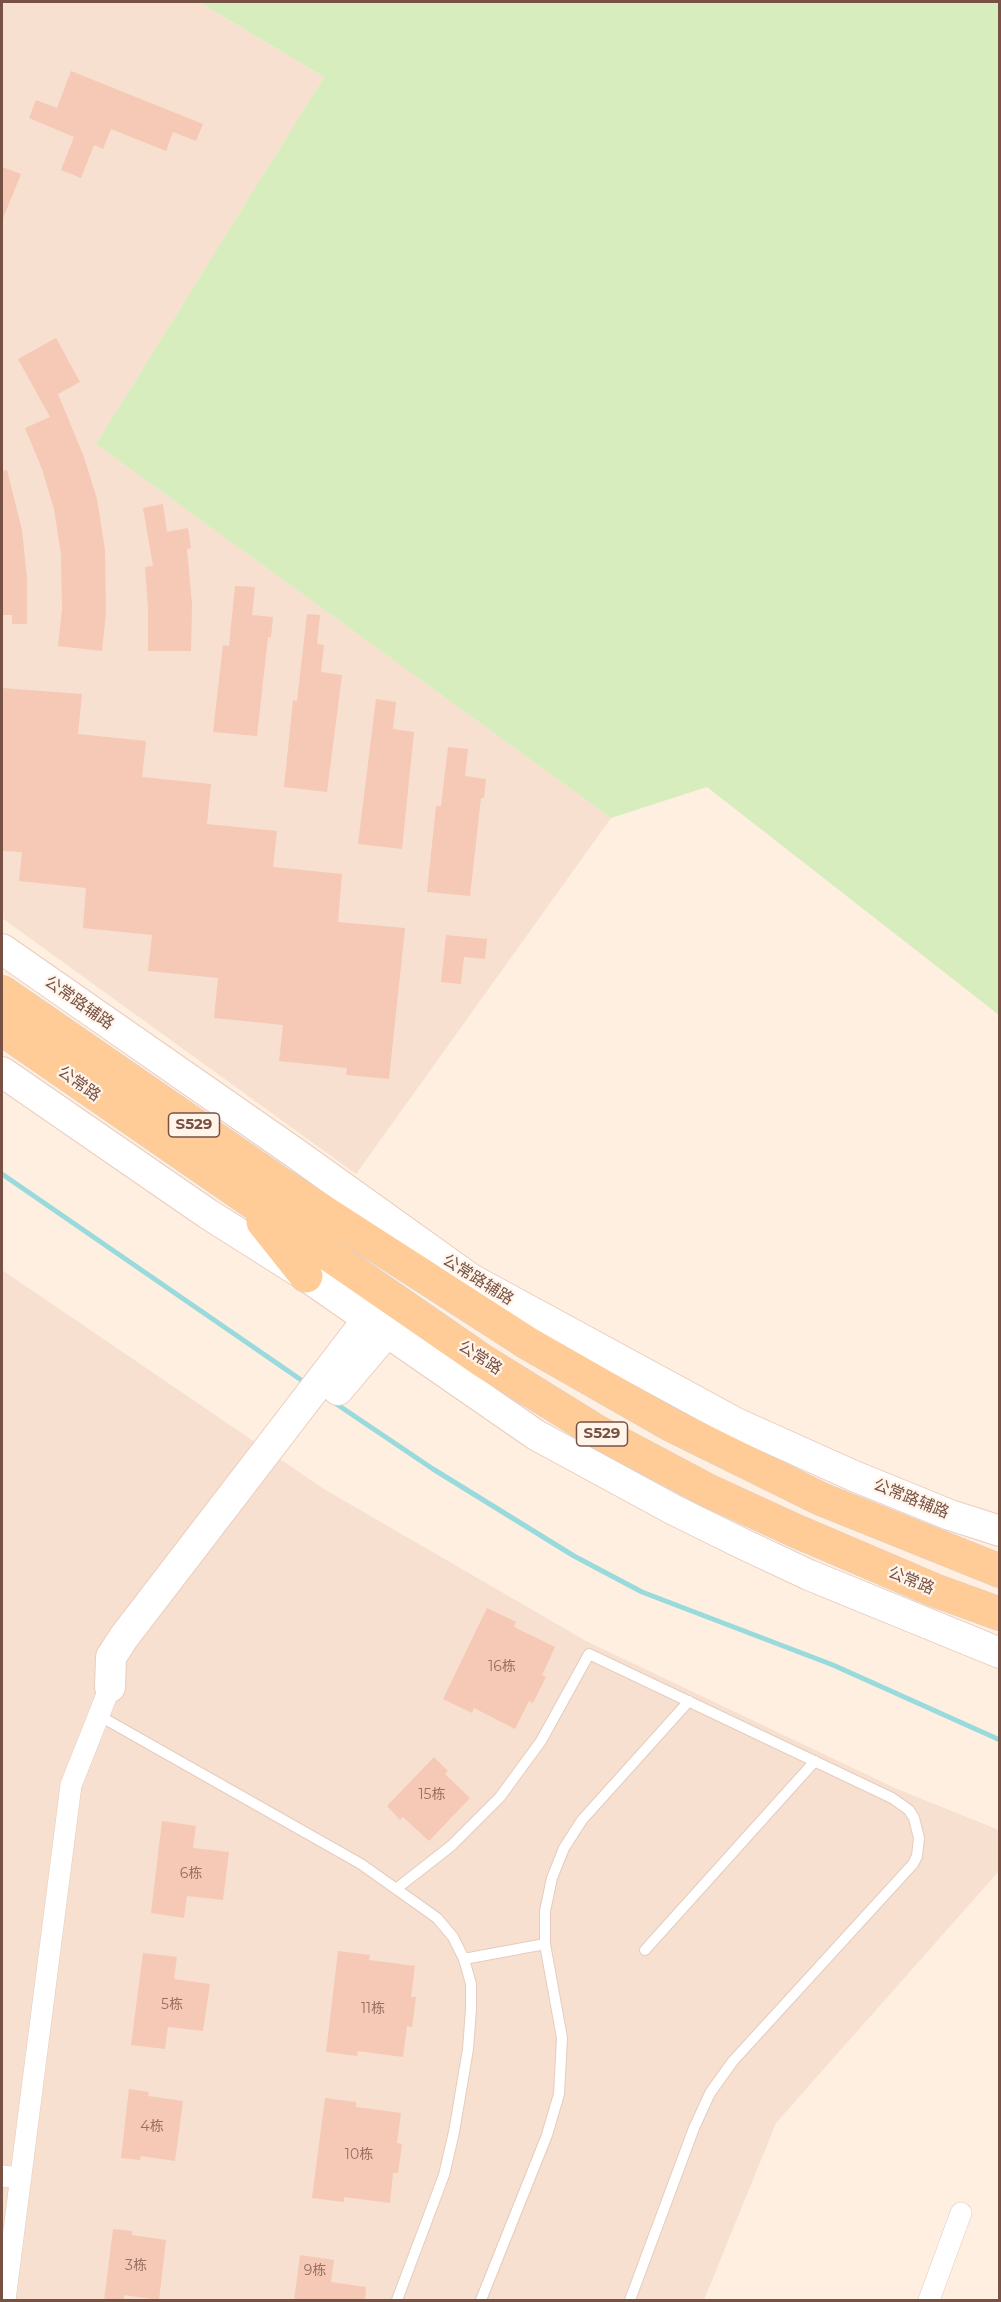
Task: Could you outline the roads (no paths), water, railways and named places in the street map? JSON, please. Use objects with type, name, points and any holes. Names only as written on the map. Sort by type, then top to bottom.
[{"type":"main road","name":"公常路辅路","points":[[2,949],[471,1279],[736,1423],[854,1476],[950,1515],[999,1531]]},
{"type":"main road","name":"公常路","points":[[2,992],[279,1183],[529,1344],[671,1425],[821,1499],[999,1571]]},
{"type":"main road","name":"公常路","points":[[2,1029],[90,1092],[483,1361],[596,1431],[709,1491],[806,1536],[934,1590],[999,1614]]},
{"type":"main road","points":[[2,1072],[208,1214],[306,1276],[536,1435],[674,1510],[809,1575],[999,1653]]},
{"type":"main road","points":[[239,1192],[306,1276]]},
{"type":"main road","points":[[389,1254],[471,1279]]},
{"type":"main road","points":[[110,1687],[111,1657],[124,1637],[377,1326]]},
{"type":"street","points":[[5,2301],[11,2177],[71,1785],[110,1687]]},
{"type":"street","points":[[929,2301],[961,2213]]},
{"type":"lane","points":[[396,1889],[451,1846],[500,1797],[541,1741],[589,1654],[815,1761],[901,1803],[909,1810],[918,1828],[919,1838],[916,1856],[907,1871],[721,2076],[710,2093],[694,2128],[630,2301]]},
{"type":"lane","points":[[481,2301],[547,2135],[559,2094],[562,2038],[545,1944],[545,1911],[552,1878],[564,1848],[582,1820],[688,1701]]},
{"type":"lane","points":[[99,1715],[361,1864],[436,1918],[453,1937],[464,1959],[471,1983],[468,2049],[454,2133],[444,2175],[397,2301]]},
{"type":"lane","points":[[645,1950],[815,1761]]},
{"type":"lane","points":[[464,1959],[545,1944]]},
{"type":"waterway","points":[[2,1174],[307,1384]]},
{"type":"waterway","points":[[332,1401],[433,1469],[574,1556],[642,1592],[833,1665],[1000,1740]]}]
